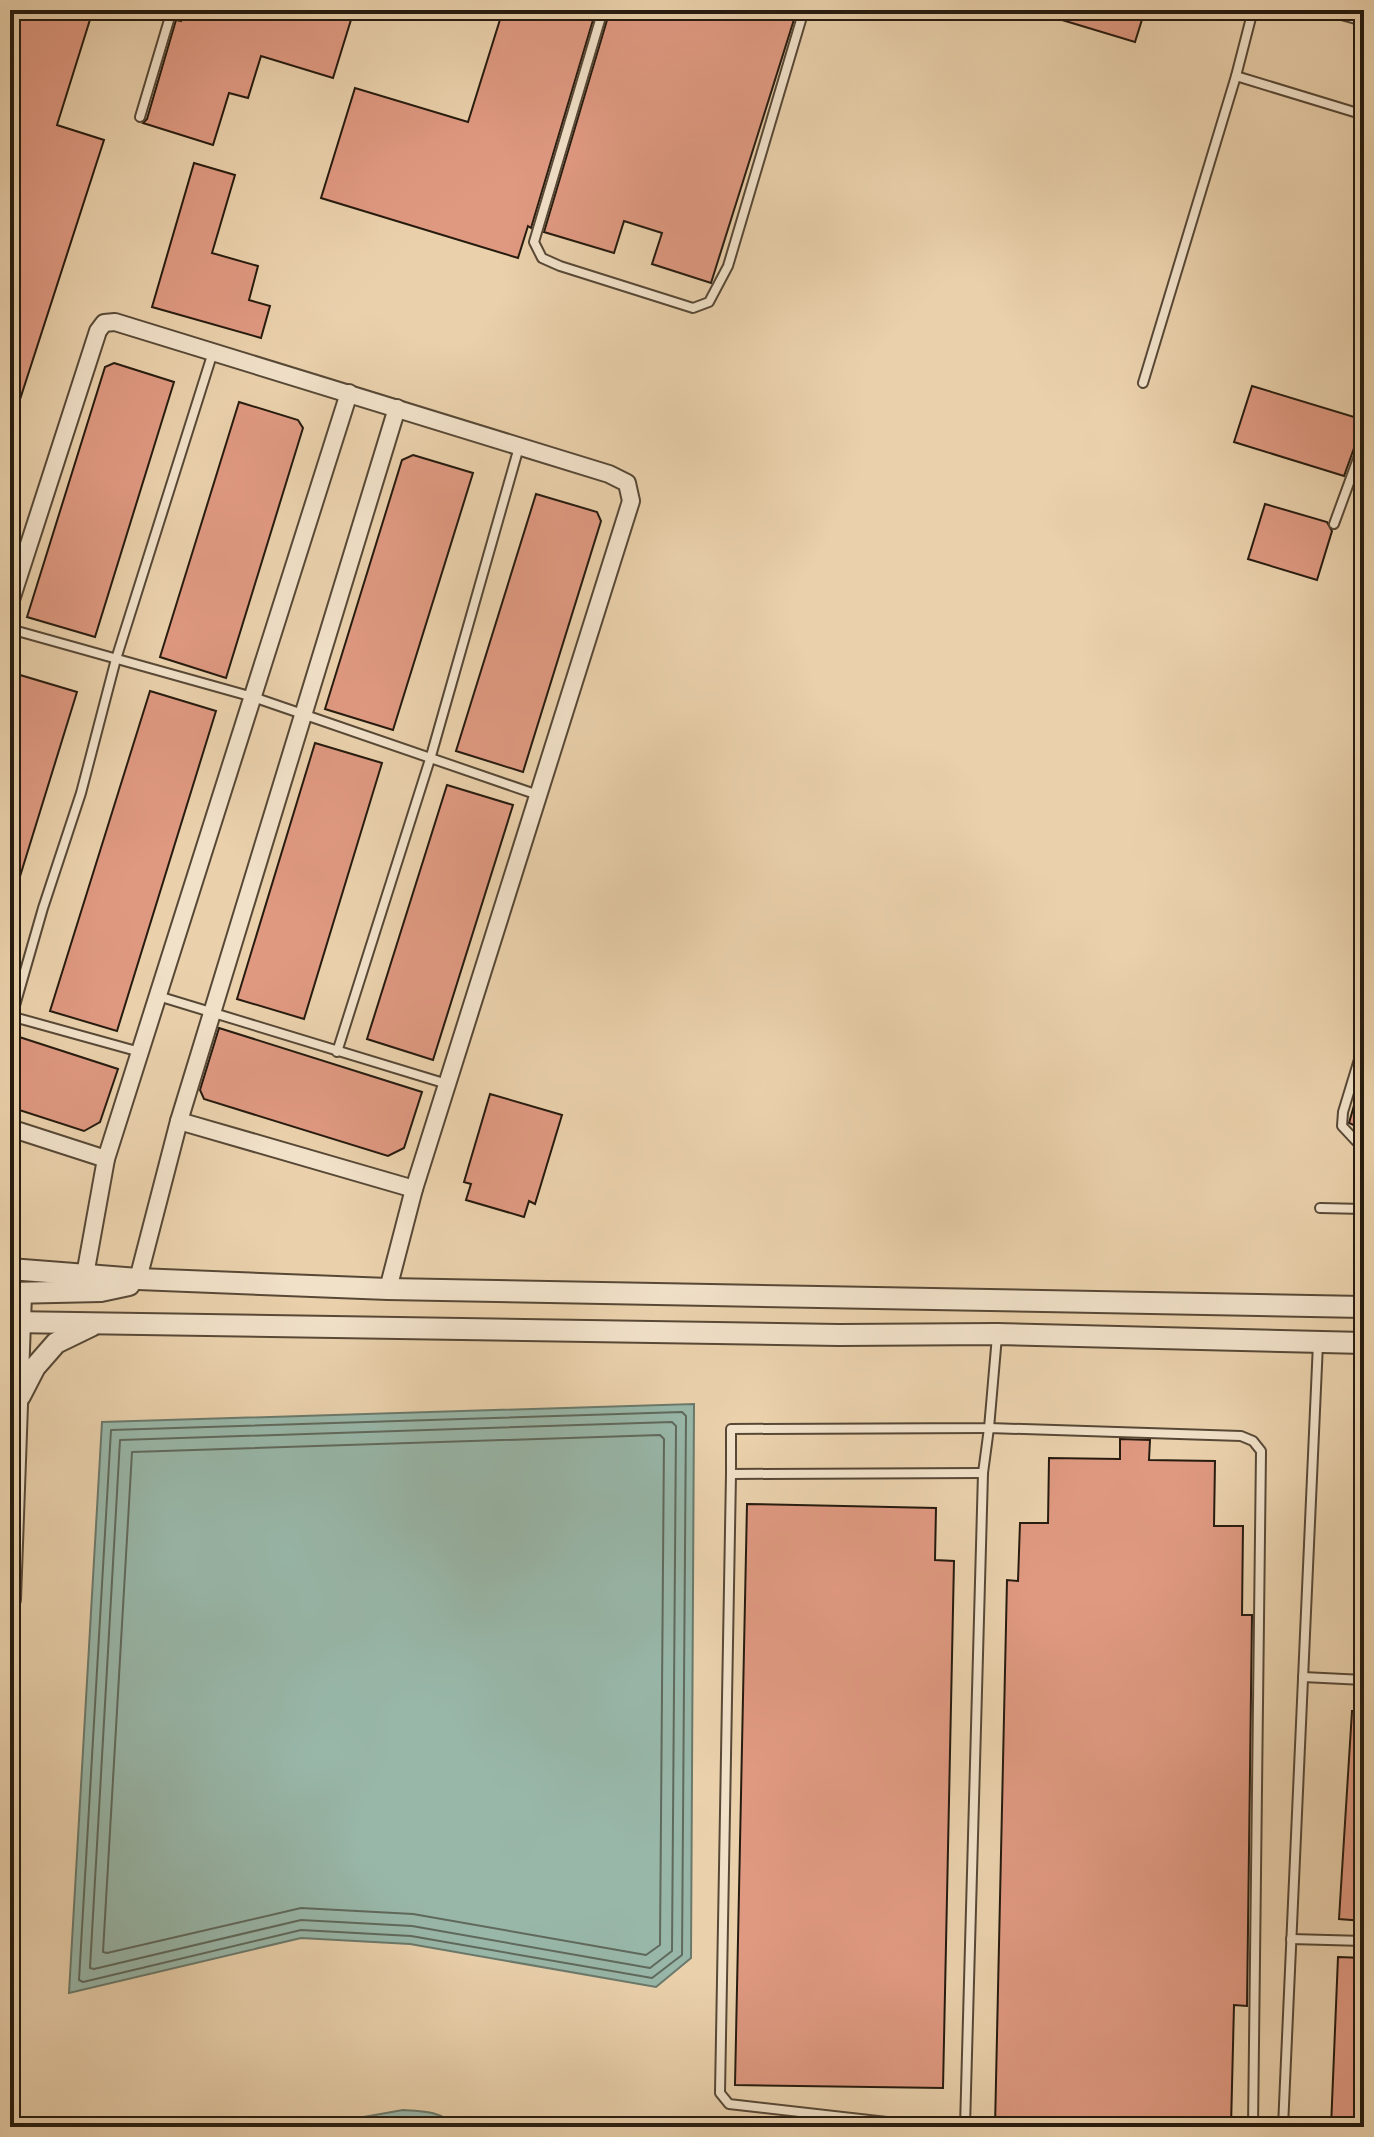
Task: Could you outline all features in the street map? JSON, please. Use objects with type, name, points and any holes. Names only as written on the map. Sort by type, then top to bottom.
[{"type":"street","points":[[1339,10],[1364,17]]},
{"type":"street","points":[[10,603],[98,331],[104,323],[115,322],[349,393],[609,474],[627,483],[631,501],[414,1189],[388,1289]]},
{"type":"street","points":[[85,1275],[106,1159],[349,393]]},
{"type":"street","points":[[147,1279],[179,1121],[397,408]]},
{"type":"street","points":[[179,1121],[414,1189]]},
{"type":"street","points":[[10,1128],[106,1159]]},
{"type":"street","points":[[10,1269],[147,1279],[388,1289],[1364,1307]]},
{"type":"street","points":[[10,1599],[17,1403],[16,1293],[101,1291],[147,1279]]},
{"type":"street","points":[[839,1299],[839,1335]]},
{"type":"street","points":[[15,1322],[839,1335],[997,1334],[1364,1343]]},
{"type":"street","points":[[17,1403],[35,1367],[56,1343],[95,1324]]},
{"type":"lane","points":[[140,117],[172,10]]},
{"type":"lane","points":[[603,10],[534,242],[542,258],[560,266],[693,308],[709,302],[728,266],[804,10]]},
{"type":"lane","points":[[1143,383],[1253,10]]},
{"type":"lane","points":[[1236,76],[1364,115]]},
{"type":"lane","points":[[141,1052],[11,1016],[81,793],[116,659],[213,352]]},
{"type":"lane","points":[[1334,524],[1364,442]]},
{"type":"lane","points":[[337,1052],[431,756],[519,446]]},
{"type":"lane","points":[[10,629],[304,713],[538,795]]},
{"type":"lane","points":[[158,996],[447,1084]]},
{"type":"lane","points":[[1364,1043],[1343,1112],[1342,1126],[1356,1141],[1364,1144]]},
{"type":"lane","points":[[1320,1208],[1364,1209]]},
{"type":"lane","points":[[965,2127],[983,1473],[997,1334]]},
{"type":"lane","points":[[1283,2127],[1318,1342]]},
{"type":"lane","points":[[931,2127],[729,2104],[720,2093],[731,1429],[989,1428],[1241,1436],[1253,1441],[1261,1451],[1253,2127]]},
{"type":"lane","points":[[731,1474],[983,1473]]},
{"type":"lane","points":[[1303,1677],[1364,1680]]},
{"type":"lane","points":[[1291,1939],[1364,1941]]},
{"type":"water","points":[[694,1404],[691,1958],[656,1987],[410,1944],[301,1938],[69,1993],[102,1422]]},
{"type":"water","points":[[403,2110],[438,2115],[455,2127],[307,2127]]},
{"type":"building","points":[[10,10],[93,10],[57,125],[104,140],[13,421],[10,421]]},
{"type":"building","points":[[182,10],[354,10],[333,78],[261,56],[248,98],[229,93],[213,145],[143,123],[147,119],[176,20],[181,21]]},
{"type":"building","points":[[503,10],[596,10],[531,228],[528,226],[518,258],[321,198],[355,88],[468,122]]},
{"type":"building","points":[[610,10],[797,10],[711,283],[652,264],[662,233],[624,221],[614,253],[544,232]]},
{"type":"building","points":[[1042,10],[1145,10],[1135,42],[1042,14]]},
{"type":"building","points":[[194,163],[235,175],[212,253],[258,266],[249,300],[270,306],[261,338],[152,307]]},
{"type":"building","points":[[114,363],[174,382],[95,637],[27,617],[105,367]]},
{"type":"building","points":[[1252,386],[1364,420],[1364,435],[1357,440],[1344,476],[1234,442]]},
{"type":"building","points":[[239,402],[298,420],[303,428],[226,678],[160,657]]},
{"type":"building","points":[[413,455],[473,473],[393,730],[325,709],[402,460]]},
{"type":"building","points":[[536,494],[597,512],[601,521],[523,772],[456,751]]},
{"type":"building","points":[[1265,504],[1327,522],[1332,531],[1317,580],[1248,559]]},
{"type":"building","points":[[10,672],[77,692],[13,899],[10,898]]},
{"type":"building","points":[[150,691],[216,711],[117,1031],[50,1011]]},
{"type":"building","points":[[315,743],[382,763],[304,1019],[237,999]]},
{"type":"building","points":[[447,785],[513,805],[433,1060],[367,1039]]},
{"type":"building","points":[[219,1028],[422,1092],[404,1148],[388,1156],[204,1099],[200,1090]]},
{"type":"building","points":[[10,1034],[118,1069],[100,1122],[84,1131],[10,1107]]},
{"type":"building","points":[[1361,1081],[1364,1082],[1364,1130],[1349,1123]]},
{"type":"building","points":[[490,1094],[562,1115],[535,1204],[529,1201],[524,1217],[466,1200],[471,1184],[464,1182]]},
{"type":"building","points":[[1120,1439],[1150,1440],[1149,1460],[1215,1461],[1214,1526],[1243,1526],[1242,1615],[1252,1615],[1247,2006],[1234,2005],[1231,2127],[995,2127],[1007,1580],[1018,1581],[1020,1523],[1048,1523],[1049,1458],[1120,1459]]},
{"type":"building","points":[[747,1504],[936,1508],[935,1560],[954,1561],[943,2088],[735,2085]]},
{"type":"building","points":[[1352,1711],[1364,1711],[1364,1921],[1339,1919]]},
{"type":"building","points":[[1338,1957],[1364,1958],[1364,2127],[1331,2127]]}]
